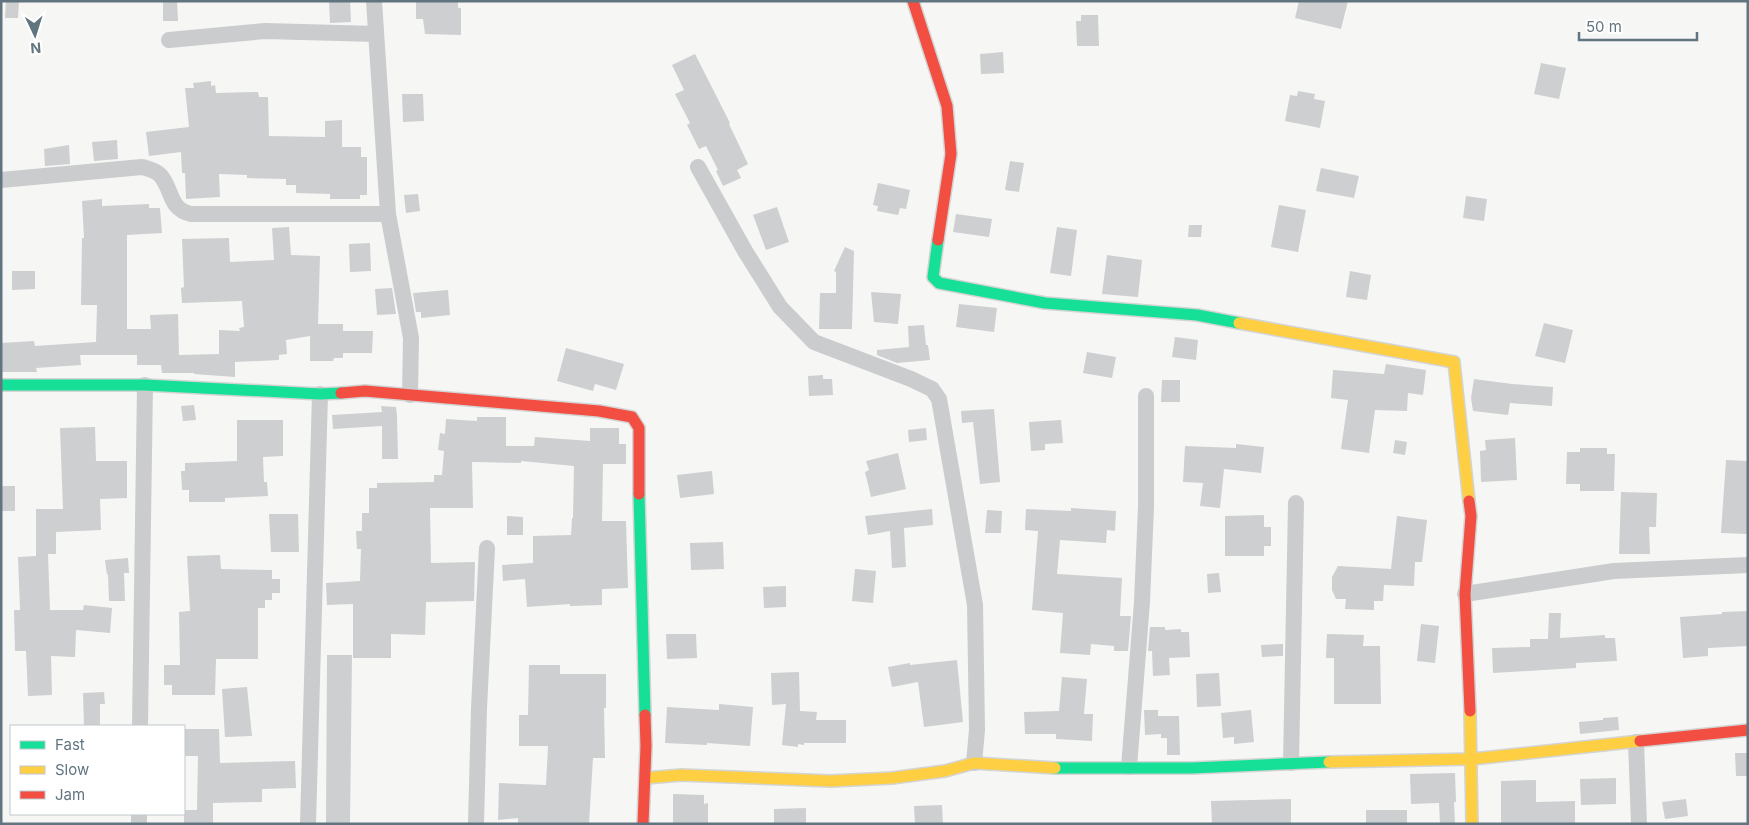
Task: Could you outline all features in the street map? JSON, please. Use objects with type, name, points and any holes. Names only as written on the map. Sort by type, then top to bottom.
[{"type":"street","points":[[374,1],[388,214],[411,338],[410,395]]},
{"type":"street","points":[[913,1],[947,106],[949,125],[951,154],[933,277],[939,283],[1045,303],[1197,315],[1454,362],[1471,516],[1465,594],[1472,759],[1472,824]]},
{"type":"street","points":[[169,40],[265,31],[376,34]]},
{"type":"street","points":[[1,180],[142,167],[153,170],[161,176],[176,206],[183,212],[191,214],[388,214]]},
{"type":"street","points":[[698,167],[745,252],[780,307],[814,342],[911,379],[932,389],[939,399],[975,605],[977,730],[974,763]]},
{"type":"street","points":[[1,385],[145,385],[320,394],[366,391],[599,411],[632,417],[639,428],[639,533],[643,605],[646,778],[643,824]]},
{"type":"street","points":[[140,725],[145,385]]},
{"type":"street","points":[[308,824],[320,394]]},
{"type":"street","points":[[1129,767],[1142,602],[1146,506],[1146,396]]},
{"type":"street","points":[[1291,763],[1296,503]]},
{"type":"street","points":[[476,824],[479,708],[487,548]]},
{"type":"street","points":[[1465,594],[1614,571],[1748,565]]},
{"type":"street","points":[[646,778],[681,774],[830,781],[892,778],[945,771],[974,763],[1036,768],[1192,768],[1291,763],[1472,759],[1748,730]]},
{"type":"street","points":[[1636,742],[1639,824]]},
{"type":"building","points":[[6,1],[19,1],[18,18],[5,18]]},
{"type":"building","points":[[177,1],[178,21],[163,21],[163,2]]},
{"type":"building","points":[[329,1],[350,1],[351,22],[330,23]]},
{"type":"building","points":[[416,1],[458,1],[458,8],[461,8],[461,35],[425,34],[423,19],[416,19]]},
{"type":"building","points":[[1299,1],[1348,1],[1341,29],[1295,18]]},
{"type":"building","points":[[1081,15],[1098,15],[1099,46],[1077,46],[1076,21],[1081,21]]},
{"type":"building","points":[[1003,52],[1004,73],[981,74],[980,54]]},
{"type":"building","points":[[695,54],[730,123],[748,164],[737,170],[741,178],[723,186],[716,171],[718,170],[706,146],[699,149],[687,125],[690,123],[675,94],[684,90],[672,65]]},
{"type":"building","points":[[1541,63],[1566,68],[1559,99],[1534,94]]},
{"type":"building","points":[[211,81],[211,86],[215,85],[216,93],[258,92],[259,97],[268,97],[269,136],[325,137],[325,121],[342,120],[342,147],[361,147],[361,157],[367,157],[367,195],[360,195],[360,199],[330,199],[330,194],[296,193],[296,185],[286,185],[286,179],[247,178],[247,175],[219,174],[220,197],[186,199],[185,173],[182,173],[181,152],[149,156],[146,132],[189,127],[185,88],[194,88],[193,83]]},
{"type":"building","points":[[1298,91],[1315,94],[1314,99],[1325,101],[1320,128],[1285,121],[1290,95],[1297,96]]},
{"type":"building","points":[[402,94],[423,94],[424,121],[403,122]]},
{"type":"building","points":[[117,140],[118,159],[94,161],[92,142]]},
{"type":"building","points":[[69,145],[70,164],[45,166],[44,149]]},
{"type":"building","points":[[1010,161],[1024,163],[1019,192],[1005,190]]},
{"type":"building","points":[[1321,168],[1359,176],[1354,198],[1316,191]]},
{"type":"building","points":[[878,183],[910,190],[906,209],[900,208],[898,215],[877,211],[878,206],[873,205]]},
{"type":"building","points":[[418,194],[420,211],[406,213],[404,195]]},
{"type":"building","points":[[1466,196],[1487,199],[1484,221],[1463,218]]},
{"type":"building","points":[[102,199],[102,206],[149,204],[149,208],[160,208],[162,233],[127,235],[127,329],[151,329],[150,315],[178,314],[179,355],[219,354],[219,330],[240,331],[239,328],[244,327],[242,301],[182,303],[181,288],[184,287],[182,239],[229,238],[230,262],[274,260],[272,228],[289,227],[291,255],[320,256],[318,324],[343,324],[343,331],[373,331],[372,353],[343,353],[343,358],[334,358],[333,361],[310,361],[310,336],[286,340],[287,354],[279,355],[279,360],[235,362],[235,377],[194,373],[162,373],[161,365],[137,365],[137,355],[80,355],[81,365],[36,368],[37,372],[1,372],[1,343],[34,341],[35,346],[96,342],[97,305],[81,305],[82,238],[84,238],[82,201]]},
{"type":"building","points":[[1279,205],[1306,210],[1298,252],[1271,247]]},
{"type":"building","points":[[777,207],[789,242],[766,250],[753,215]]},
{"type":"building","points":[[956,214],[992,219],[989,237],[953,232]]},
{"type":"building","points":[[1189,225],[1202,225],[1201,237],[1188,237]]},
{"type":"building","points":[[1057,227],[1077,230],[1071,276],[1050,273]]},
{"type":"building","points":[[370,243],[371,271],[350,272],[349,244]]},
{"type":"building","points":[[845,247],[854,251],[852,329],[819,329],[820,293],[836,293],[836,272],[834,271]]},
{"type":"building","points":[[1107,255],[1142,260],[1138,297],[1102,294]]},
{"type":"building","points":[[12,271],[35,271],[35,289],[12,290]]},
{"type":"building","points":[[1350,271],[1371,275],[1367,300],[1346,297]]},
{"type":"building","points":[[392,288],[396,314],[377,315],[375,289]]},
{"type":"building","points":[[448,290],[450,315],[421,318],[421,312],[416,312],[413,293]]},
{"type":"building","points":[[871,292],[901,294],[898,324],[874,322]]},
{"type":"building","points":[[959,304],[997,308],[994,332],[956,327]]},
{"type":"building","points":[[1544,323],[1573,330],[1565,363],[1535,356]]},
{"type":"building","points":[[924,325],[930,360],[897,363],[877,355],[877,350],[909,347],[908,326]]},
{"type":"building","points":[[1175,337],[1198,340],[1196,360],[1172,357]]},
{"type":"building","points":[[566,348],[624,364],[616,390],[595,384],[593,391],[557,381]]},
{"type":"building","points":[[1087,352],[1116,357],[1112,378],[1083,373]]},
{"type":"building","points":[[1386,364],[1426,370],[1423,395],[1408,393],[1407,411],[1375,410],[1369,453],[1341,449],[1348,400],[1331,398],[1333,370],[1384,374]]},
{"type":"building","points":[[823,375],[823,379],[832,379],[833,395],[809,396],[808,376]]},
{"type":"building","points":[[1474,379],[1553,387],[1552,406],[1510,403],[1508,415],[1473,411],[1471,398]]},
{"type":"building","points":[[1162,380],[1180,380],[1180,402],[1161,402]]},
{"type":"building","points":[[194,405],[196,420],[183,421],[181,406]]},
{"type":"building","points":[[381,406],[396,407],[398,459],[382,459],[382,426],[333,429],[332,415],[382,412]]},
{"type":"building","points":[[994,409],[1000,482],[980,484],[973,422],[962,423],[961,411]]},
{"type":"building","points":[[477,417],[506,417],[506,446],[534,446],[535,437],[590,441],[590,428],[619,428],[619,444],[626,444],[626,464],[603,464],[602,521],[626,521],[628,588],[602,589],[602,605],[570,606],[570,604],[527,607],[525,579],[503,581],[502,565],[533,563],[533,536],[571,535],[574,466],[521,461],[521,463],[472,462],[473,508],[430,508],[431,563],[475,562],[474,601],[426,602],[425,635],[391,634],[391,658],[353,658],[353,604],[327,605],[326,583],[360,581],[361,549],[357,549],[356,531],[362,531],[362,513],[369,513],[369,488],[377,488],[377,483],[434,482],[434,475],[442,475],[444,451],[438,450],[440,433],[445,434],[446,419],[477,421]]},
{"type":"building","points":[[237,420],[283,420],[283,456],[263,457],[264,482],[267,482],[268,496],[225,498],[225,502],[189,502],[189,490],[182,490],[181,471],[185,471],[185,463],[237,461]]},
{"type":"building","points":[[1061,420],[1063,443],[1045,444],[1045,450],[1031,451],[1029,422]]},
{"type":"building","points":[[95,427],[96,461],[127,461],[127,498],[100,499],[101,530],[56,532],[56,554],[48,554],[50,610],[83,610],[84,605],[112,608],[110,633],[76,630],[75,657],[51,656],[52,695],[28,696],[26,651],[15,651],[14,610],[20,610],[18,557],[36,556],[36,509],[63,509],[60,428]]},
{"type":"building","points":[[926,428],[927,440],[909,442],[908,430]]},
{"type":"building","points":[[1515,438],[1517,480],[1481,482],[1480,451],[1486,450],[1485,440]]},
{"type":"building","points":[[1395,440],[1407,442],[1405,455],[1393,453]]},
{"type":"building","points":[[1236,444],[1264,447],[1261,473],[1224,469],[1220,508],[1200,506],[1203,483],[1183,482],[1185,446],[1236,448]]},
{"type":"building","points":[[1580,448],[1607,448],[1607,454],[1615,454],[1614,491],[1580,491],[1580,484],[1566,484],[1567,452],[1580,452]]},
{"type":"building","points":[[898,453],[906,489],[871,497],[865,472],[869,470],[866,461]]},
{"type":"building","points":[[1726,460],[1748,461],[1748,534],[1721,533]]},
{"type":"building","points":[[712,471],[714,494],[680,498],[677,475]]},
{"type":"building","points":[[1,486],[15,486],[15,511],[1,511]]},
{"type":"building","points":[[1621,492],[1657,493],[1656,527],[1649,527],[1650,554],[1619,554]]},
{"type":"building","points":[[1071,508],[1116,511],[1115,531],[1107,530],[1106,543],[1060,540],[1057,574],[1122,578],[1120,616],[1131,616],[1128,651],[1114,651],[1114,646],[1091,644],[1090,655],[1060,653],[1063,613],[1032,610],[1038,531],[1025,530],[1026,509],[1071,511]]},
{"type":"building","points":[[932,509],[933,525],[904,528],[906,567],[892,568],[890,531],[868,535],[865,516]]},
{"type":"building","points":[[987,510],[1002,511],[1001,533],[985,533]]},
{"type":"building","points":[[269,514],[298,514],[299,552],[271,552]]},
{"type":"building","points":[[1264,515],[1264,527],[1271,527],[1271,546],[1264,546],[1264,556],[1225,556],[1225,516]]},
{"type":"building","points":[[507,516],[523,517],[523,535],[507,535]]},
{"type":"building","points":[[1397,516],[1427,520],[1422,562],[1415,562],[1414,586],[1384,585],[1383,601],[1374,601],[1374,610],[1345,609],[1346,599],[1336,599],[1332,590],[1332,577],[1338,566],[1391,569]]},
{"type":"building","points":[[723,542],[724,569],[691,570],[690,543]]},
{"type":"building","points":[[220,555],[221,569],[272,570],[272,579],[280,579],[280,593],[272,593],[272,600],[265,600],[265,608],[258,608],[258,659],[216,659],[215,695],[172,695],[172,685],[164,685],[164,665],[180,665],[179,612],[190,611],[187,556]]},
{"type":"building","points":[[128,558],[129,573],[124,573],[125,601],[109,601],[108,574],[105,560]]},
{"type":"building","points":[[855,569],[876,571],[873,603],[852,601]]},
{"type":"building","points":[[1219,573],[1221,592],[1208,593],[1207,574]]},
{"type":"building","points":[[786,586],[786,607],[764,608],[763,587]]},
{"type":"building","points":[[1748,611],[1748,646],[1708,648],[1708,656],[1683,658],[1680,617]]},
{"type":"building","points":[[1549,613],[1561,613],[1560,638],[1605,635],[1605,638],[1615,638],[1617,661],[1576,663],[1576,668],[1493,673],[1492,648],[1530,647],[1530,639],[1548,639]]},
{"type":"building","points":[[1421,624],[1439,626],[1435,663],[1417,661]]},
{"type":"building","points":[[1150,627],[1165,627],[1165,630],[1181,629],[1181,632],[1189,632],[1190,657],[1169,658],[1170,675],[1153,676],[1152,651],[1148,651]]},
{"type":"building","points":[[666,634],[696,634],[697,658],[667,659]]},
{"type":"building","points":[[1327,634],[1364,635],[1363,646],[1380,646],[1381,704],[1334,704],[1334,658],[1326,658]]},
{"type":"building","points":[[1283,644],[1283,656],[1262,657],[1261,645]]},
{"type":"building","points":[[327,655],[352,655],[350,824],[326,824]]},
{"type":"building","points":[[957,660],[963,722],[924,727],[918,682],[892,687],[888,667],[910,663],[910,665]]},
{"type":"building","points":[[529,665],[560,665],[560,674],[606,674],[606,708],[604,708],[605,758],[593,758],[589,824],[518,824],[518,818],[498,820],[499,783],[546,785],[548,746],[519,746],[519,715],[528,715]]},
{"type":"building","points":[[799,672],[800,711],[817,712],[816,720],[846,720],[846,743],[804,743],[804,745],[798,744],[798,747],[782,745],[786,704],[772,705],[771,673]]},
{"type":"building","points":[[1219,673],[1221,706],[1197,707],[1196,674]]},
{"type":"building","points":[[1062,677],[1087,679],[1084,714],[1093,714],[1092,741],[1056,739],[1056,734],[1025,734],[1024,712],[1059,711]]},
{"type":"building","points":[[247,687],[252,736],[225,737],[222,689]]},
{"type":"building","points":[[104,692],[105,704],[100,704],[100,725],[84,725],[83,693]]},
{"type":"building","points":[[719,704],[753,707],[750,746],[665,743],[667,707],[719,710]]},
{"type":"building","points":[[1144,710],[1158,710],[1158,716],[1179,716],[1180,755],[1167,755],[1167,738],[1161,738],[1161,734],[1145,735]]},
{"type":"building","points":[[1251,710],[1254,742],[1234,744],[1234,737],[1223,738],[1221,713]]},
{"type":"building","points":[[1618,717],[1619,730],[1580,734],[1579,722]]},
{"type":"building","points":[[185,729],[219,729],[220,763],[295,761],[296,788],[262,789],[262,802],[213,803],[213,824],[184,824],[185,810],[197,810],[198,756],[185,756]]},
{"type":"building","points":[[1735,753],[1748,753],[1748,776],[1736,776]]},
{"type":"building","points":[[1455,773],[1455,823],[1440,824],[1439,803],[1411,804],[1410,774]]},
{"type":"building","points":[[1616,778],[1616,804],[1581,805],[1580,779]]},
{"type":"building","points":[[1536,780],[1536,802],[1575,801],[1575,824],[1501,824],[1501,781]]},
{"type":"building","points":[[673,794],[704,795],[704,804],[708,803],[708,823],[673,824]]},
{"type":"building","points":[[1291,799],[1291,824],[1212,824],[1211,801]]},
{"type":"building","points":[[1686,799],[1688,816],[1665,819],[1662,802]]},
{"type":"building","points":[[942,805],[943,824],[915,824],[914,806]]},
{"type":"building","points":[[806,808],[806,824],[774,824],[774,809]]},
{"type":"building","points":[[1366,810],[1407,810],[1407,824],[1366,824]]},
{"type":"traffic: fast","points":[[938,240],[933,277],[939,283],[1045,303],[1197,315],[1239,323]]},
{"type":"traffic: fast","points":[[1,385],[145,385],[320,394],[341,393]]},
{"type":"traffic: fast","points":[[639,494],[645,715]]},
{"type":"traffic: fast","points":[[1055,768],[1192,768],[1329,762]]},
{"type":"traffic: slow","points":[[1239,323],[1454,362],[1469,501]]},
{"type":"traffic: slow","points":[[1470,711],[1472,824]]},
{"type":"traffic: slow","points":[[1329,762],[1472,759],[1640,741]]},
{"type":"traffic: slow","points":[[646,778],[681,775],[831,781],[892,778],[945,771],[974,763],[1055,768]]},
{"type":"traffic: jam","points":[[913,1],[947,106],[951,154],[938,240]]},
{"type":"traffic: jam","points":[[341,393],[365,391],[599,411],[632,417],[639,428],[639,494]]},
{"type":"traffic: jam","points":[[1469,501],[1471,516],[1465,594],[1470,711]]},
{"type":"traffic: jam","points":[[643,824],[646,746],[645,715]]},
{"type":"traffic: jam","points":[[1640,741],[1748,730]]}]
